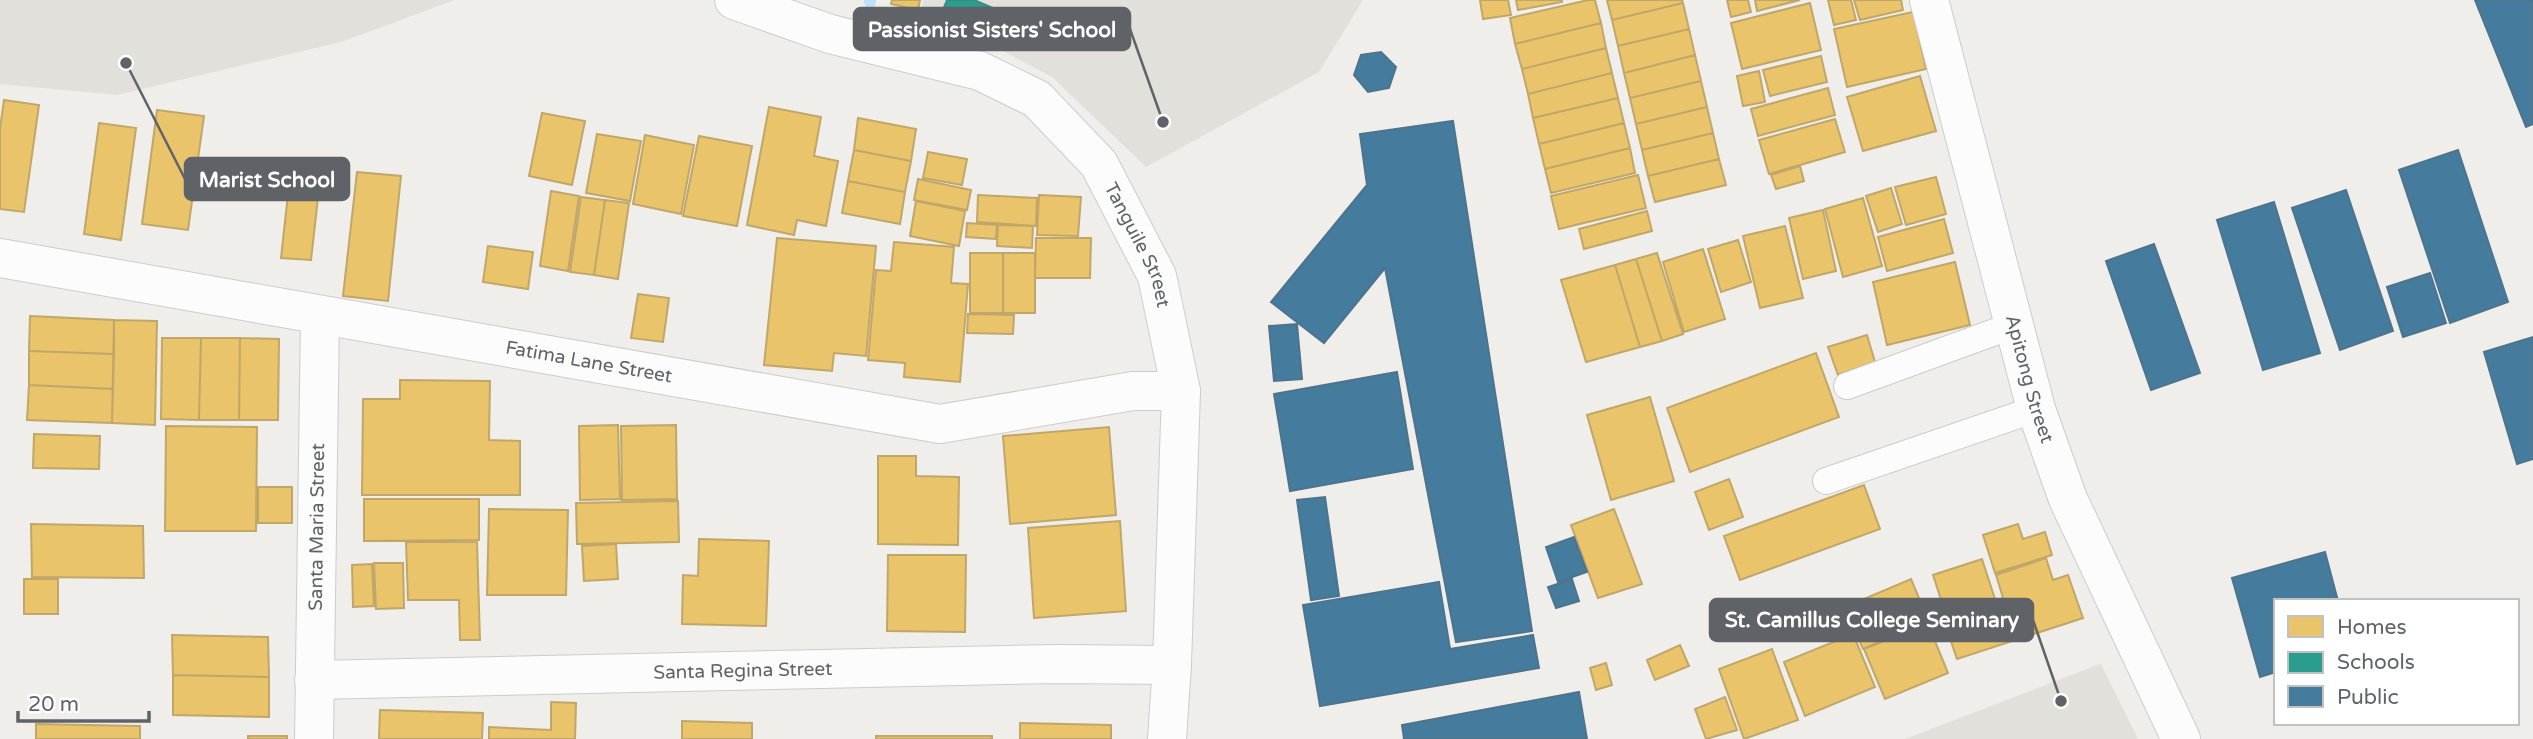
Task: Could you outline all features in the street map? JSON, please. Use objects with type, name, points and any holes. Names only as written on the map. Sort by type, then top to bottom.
[{"type":"street","name":"Tanguile Street","points":[[734,0],[830,34],[980,71],[1037,99],[1099,164],[1157,276],[1181,391],[1167,739]]},
{"type":"street","name":"Apitong Street","points":[[1928,0],[2036,409],[2068,499],[2181,739]]},
{"type":"street","name":"Fatima Lane Street","points":[[0,258],[320,317],[940,424],[1133,391],[1181,391]]},
{"type":"street","name":"Santa Maria Street","points":[[314,739],[320,317]]},
{"type":"street","name":"Santa Regina Street","points":[[314,680],[1056,664],[1172,665]]},
{"type":"lane","points":[[1847,386],[2014,325]]},
{"type":"lane","points":[[1826,481],[2036,409]]},
{"type":"shaded area","points":[[0,0],[455,0],[341,42],[117,95],[0,84]]},
{"type":"shaded area","points":[[923,0],[1363,0],[1319,72],[1146,167],[1052,77],[993,46],[920,15]]},
{"type":"shaded area","points":[[2100,664],[2138,739],[1905,739]]},
{"type":"building: Homes","points":[[892,0],[920,0],[918,10],[891,4]]},
{"type":"building: Homes","points":[[1480,0],[1508,0],[1511,15],[1483,19]]},
{"type":"building: Homes","points":[[1516,0],[1562,0],[1562,2],[1518,10]]},
{"type":"building: Homes","points":[[1595,0],[1601,23],[1515,44],[1510,18]]},
{"type":"building: Homes","points":[[1607,0],[1682,0],[1683,3],[1612,20]]},
{"type":"building: Homes","points":[[1727,0],[1748,0],[1751,12],[1731,17]]},
{"type":"building: Homes","points":[[1755,0],[1800,0],[1757,11]]},
{"type":"building: Homes","points":[[1828,0],[1851,0],[1856,20],[1834,25]]},
{"type":"building: Homes","points":[[1854,0],[1901,0],[1903,10],[1860,20]]},
{"type":"building: Homes","points":[[1683,3],[1689,29],[1618,46],[1612,20]]},
{"type":"building: Homes","points":[[1810,3],[1821,50],[1742,69],[1731,23]]},
{"type":"building: Homes","points":[[1913,12],[1926,69],[1847,87],[1834,29]]},
{"type":"building: Homes","points":[[1601,23],[1606,48],[1522,69],[1515,44]]},
{"type":"building: Homes","points":[[1689,29],[1695,55],[1624,73],[1618,46]]},
{"type":"building: Homes","points":[[1606,48],[1612,73],[1528,94],[1522,69]]},
{"type":"building: Homes","points":[[1695,55],[1701,81],[1630,98],[1624,73]]},
{"type":"building: Homes","points":[[1821,56],[1827,82],[1770,96],[1763,70]]},
{"type":"building: Homes","points":[[1759,71],[1765,102],[1743,106],[1737,76]]},
{"type":"building: Homes","points":[[1612,73],[1618,98],[1533,118],[1528,94]]},
{"type":"building: Homes","points":[[1920,76],[1936,131],[1863,151],[1847,97]]},
{"type":"building: Homes","points":[[1701,81],[1707,107],[1636,124],[1630,98]]},
{"type":"building: Homes","points":[[1828,88],[1835,115],[1758,136],[1751,109]]},
{"type":"building: Homes","points":[[1618,98],[1624,123],[1539,144],[1533,118]]},
{"type":"building: Homes","points":[[4,100],[39,105],[24,212],[0,209],[0,128]]},
{"type":"building: Homes","points":[[769,107],[821,117],[814,156],[838,161],[826,226],[797,220],[794,235],[747,225]]},
{"type":"building: Homes","points":[[1707,107],[1713,133],[1642,150],[1636,124]]},
{"type":"building: Homes","points":[[157,110],[204,116],[188,230],[142,224]]},
{"type":"building: Homes","points":[[542,113],[585,121],[572,185],[529,176]]},
{"type":"building: Homes","points":[[858,118],[916,129],[911,161],[854,150]]},
{"type":"building: Homes","points":[[1835,119],[1845,152],[1769,174],[1759,140]]},
{"type":"building: Homes","points":[[99,123],[136,128],[121,240],[84,234]]},
{"type":"building: Homes","points":[[1624,123],[1630,148],[1545,169],[1539,144]]},
{"type":"building: Homes","points":[[1713,133],[1719,159],[1648,176],[1642,150]]},
{"type":"building: Homes","points":[[597,134],[641,141],[630,201],[586,193]]},
{"type":"building: Homes","points":[[645,135],[694,145],[681,214],[633,204]]},
{"type":"building: Homes","points":[[699,136],[752,146],[737,226],[683,216]]},
{"type":"building: Homes","points":[[1630,148],[1635,173],[1551,193],[1545,169]]},
{"type":"building: Homes","points":[[854,150],[911,161],[905,192],[848,181]]},
{"type":"building: Homes","points":[[928,152],[967,159],[962,185],[923,178]]},
{"type":"building: Homes","points":[[1719,159],[1726,185],[1655,202],[1648,176]]},
{"type":"building: Homes","points":[[1800,166],[1804,181],[1776,189],[1771,175]]},
{"type":"building: Homes","points":[[291,167],[321,171],[311,260],[281,258]]},
{"type":"building: Homes","points":[[357,172],[401,176],[388,301],[343,296]]},
{"type":"building: Homes","points":[[1638,175],[1646,208],[1559,229],[1551,196]]},
{"type":"building: Homes","points":[[1936,177],[1946,214],[1906,225],[1895,187]]},
{"type":"building: Homes","points":[[918,179],[971,190],[967,210],[914,200]]},
{"type":"building: Homes","points":[[848,181],[905,192],[900,224],[842,213]]},
{"type":"building: Homes","points":[[1891,188],[1902,224],[1878,232],[1866,196]]},
{"type":"building: Homes","points":[[551,191],[579,196],[568,271],[540,266]]},
{"type":"building: Homes","points":[[978,195],[1037,198],[1036,226],[977,222]]},
{"type":"building: Homes","points":[[1039,195],[1081,197],[1078,236],[1037,235]]},
{"type":"building: Homes","points":[[581,197],[605,200],[594,275],[570,272]]},
{"type":"building: Homes","points":[[1863,198],[1882,266],[1843,277],[1825,209]]},
{"type":"building: Homes","points":[[605,200],[629,203],[618,279],[594,275]]},
{"type":"building: Homes","points":[[916,201],[965,211],[959,246],[910,236]]},
{"type":"building: Homes","points":[[1823,210],[1836,271],[1803,279],[1789,218]]},
{"type":"building: Homes","points":[[1647,211],[1652,231],[1584,249],[1579,229]]},
{"type":"building: Homes","points":[[1944,219],[1953,253],[1887,271],[1878,237]]},
{"type":"building: Homes","points":[[967,223],[997,225],[996,239],[966,237]]},
{"type":"building: Homes","points":[[998,225],[1033,226],[1032,248],[997,246]]},
{"type":"building: Homes","points":[[1785,226],[1803,298],[1760,308],[1743,236]]},
{"type":"building: Homes","points":[[777,238],[876,246],[866,356],[834,353],[832,371],[764,365]]},
{"type":"building: Homes","points":[[1036,238],[1091,238],[1090,278],[1035,278]]},
{"type":"building: Homes","points":[[1738,240],[1751,282],[1721,292],[1708,249]]},
{"type":"building: Homes","points":[[894,242],[954,247],[951,283],[968,284],[960,382],[904,377],[905,363],[868,360],[876,270],[891,271]]},
{"type":"building: Homes","points":[[488,246],[533,252],[528,289],[483,282]]},
{"type":"building: Homes","points":[[1703,249],[1725,319],[1684,332],[1663,262]]},
{"type":"building: Homes","points":[[970,253],[1003,253],[1003,313],[970,313]]},
{"type":"building: Homes","points":[[1003,253],[1035,253],[1035,313],[1003,313]]},
{"type":"building: Homes","points":[[1657,253],[1683,334],[1662,341],[1636,259]]},
{"type":"building: Homes","points":[[1636,259],[1662,341],[1640,347],[1615,265]]},
{"type":"building: Homes","points":[[1955,262],[1970,325],[1887,345],[1873,282]]},
{"type":"building: Homes","points":[[1615,265],[1640,347],[1586,362],[1561,280]]},
{"type":"building: Homes","points":[[638,294],[669,298],[663,342],[631,338]]},
{"type":"building: Homes","points":[[968,314],[1014,315],[1013,334],[967,333]]},
{"type":"building: Homes","points":[[30,316],[114,320],[114,354],[29,351]]},
{"type":"building: Homes","points":[[114,320],[157,321],[155,425],[112,423]]},
{"type":"building: Homes","points":[[1867,335],[1875,362],[1838,375],[1828,347]]},
{"type":"building: Homes","points":[[162,338],[201,338],[199,420],[161,419]]},
{"type":"building: Homes","points":[[201,338],[240,338],[239,420],[199,420]]},
{"type":"building: Homes","points":[[240,338],[279,339],[278,420],[239,420]]},
{"type":"building: Homes","points":[[29,351],[114,354],[113,389],[29,385]]},
{"type":"building: Homes","points":[[1816,353],[1839,417],[1690,472],[1667,408]]},
{"type":"building: Homes","points":[[400,380],[490,381],[489,440],[520,441],[520,495],[362,495],[363,399],[400,399]]},
{"type":"building: Homes","points":[[29,385],[113,389],[112,423],[27,420]]},
{"type":"building: Homes","points":[[1650,397],[1674,481],[1611,500],[1587,415]]},
{"type":"building: Homes","points":[[618,425],[620,499],[580,500],[579,426]]},
{"type":"building: Homes","points":[[676,425],[677,499],[622,500],[621,426]]},
{"type":"building: Homes","points":[[166,426],[257,427],[256,531],[165,531]]},
{"type":"building: Homes","points":[[1109,427],[1116,515],[1010,524],[1003,436]]},
{"type":"building: Homes","points":[[34,434],[100,436],[99,469],[33,468]]},
{"type":"building: Homes","points":[[878,456],[916,456],[916,476],[959,477],[958,545],[878,544]]},
{"type":"building: Homes","points":[[1729,479],[1743,517],[1709,530],[1695,492]]},
{"type":"building: Homes","points":[[1864,485],[1880,529],[1740,580],[1724,536]]},
{"type":"building: Homes","points":[[258,487],[292,487],[292,523],[258,523]]},
{"type":"building: Homes","points":[[364,499],[479,499],[479,540],[364,541]]},
{"type":"building: Homes","points":[[678,501],[679,542],[577,544],[576,503]]},
{"type":"building: Homes","points":[[489,509],[568,510],[566,595],[487,595]]},
{"type":"building: Homes","points":[[1614,509],[1642,584],[1598,598],[1571,525]]},
{"type":"building: Homes","points":[[1120,521],[1126,611],[1034,618],[1028,528]]},
{"type":"building: Homes","points":[[31,524],[143,526],[144,578],[32,577]]},
{"type":"building: Homes","points":[[2018,524],[2023,539],[2045,532],[2052,555],[1995,573],[1983,535]]},
{"type":"building: Homes","points":[[699,539],[769,541],[766,626],[682,624],[683,575],[698,576]]},
{"type":"building: Homes","points":[[406,542],[477,542],[480,640],[460,640],[459,600],[408,600]]},
{"type":"building: Homes","points":[[616,544],[618,579],[584,581],[582,546]]},
{"type":"building: Homes","points":[[888,555],[966,555],[965,632],[887,631]]},
{"type":"building: Homes","points":[[2046,558],[2053,580],[2068,575],[2083,618],[1957,659],[1943,618],[2003,598],[1996,575]]},
{"type":"building: Homes","points":[[1982,559],[1995,599],[1946,615],[1933,575]]},
{"type":"building: Homes","points":[[374,563],[403,563],[404,608],[376,609]]},
{"type":"building: Homes","points":[[372,564],[374,606],[353,607],[352,565]]},
{"type":"building: Homes","points":[[24,579],[58,579],[58,614],[24,614]]},
{"type":"building: Homes","points":[[1911,579],[1928,620],[1863,649],[1845,607]]},
{"type":"building: Homes","points":[[1928,624],[1948,673],[1885,699],[1864,649]]},
{"type":"building: Homes","points":[[1853,634],[1875,687],[1805,716],[1784,662]]},
{"type":"building: Homes","points":[[172,635],[268,637],[269,677],[173,675]]},
{"type":"building: Homes","points":[[1680,645],[1689,666],[1655,680],[1647,660]]},
{"type":"building: Homes","points":[[1772,649],[1798,720],[1744,739],[1719,669]]},
{"type":"building: Homes","points":[[1606,663],[1612,685],[1596,690],[1590,668]]},
{"type":"building: Homes","points":[[173,675],[269,677],[269,717],[173,715]]},
{"type":"building: Homes","points":[[1725,697],[1737,730],[1706,739],[1695,709]]},
{"type":"building: Homes","points":[[551,702],[576,703],[575,739],[489,739],[489,727],[551,730]]},
{"type":"building: Homes","points":[[380,710],[483,713],[482,739],[379,739]]},
{"type":"building: Homes","points":[[682,721],[752,723],[752,739],[682,739]]},
{"type":"building: Homes","points":[[1020,723],[1111,725],[1111,739],[1020,739]]},
{"type":"building: Homes","points":[[36,724],[140,726],[140,739],[36,739]]},
{"type":"building: Homes","points":[[248,736],[287,736],[287,739],[248,739]]},
{"type":"building: Homes","points":[[876,736],[992,736],[992,739],[876,739]]},
{"type":"building: Schools","points":[[947,0],[974,0],[993,8],[982,38],[939,20]]},
{"type":"building: Public","points":[[2475,0],[2533,0],[2533,124],[2526,127]]},
{"type":"building: Public","points":[[1381,52],[1396,67],[1389,88],[1368,92],[1354,75],[1361,55]]},
{"type":"building: Public","points":[[1453,121],[1532,631],[1456,642],[1385,268],[1324,343],[1271,302],[1367,185],[1360,134]]},
{"type":"building: Public","points":[[2458,150],[2508,302],[2450,323],[2399,170]]},
{"type":"building: Public","points":[[2346,190],[2393,331],[2340,350],[2292,208]]},
{"type":"building: Public","points":[[2274,202],[2320,353],[2263,370],[2217,220]]},
{"type":"building: Public","points":[[2154,244],[2200,373],[2151,390],[2106,261]]},
{"type":"building: Public","points":[[2430,273],[2446,323],[2403,337],[2387,287]]},
{"type":"building: Public","points":[[1297,324],[1302,379],[1274,381],[1269,326]]},
{"type":"building: Public","points":[[2533,337],[2533,459],[2517,464],[2484,352]]},
{"type":"building: Public","points":[[1397,372],[1413,469],[1290,491],[1274,394]]},
{"type":"building: Public","points":[[1325,497],[1339,596],[1311,600],[1297,500]]},
{"type":"building: Public","points":[[1574,537],[1587,572],[1558,582],[1546,547]]},
{"type":"building: Public","points":[[2325,552],[2337,599],[2274,599],[2274,673],[2260,677],[2232,578]]},
{"type":"building: Public","points":[[1572,579],[1579,601],[1556,608],[1548,587]]},
{"type":"building: Public","points":[[1439,582],[1450,649],[1533,635],[1539,668],[1320,706],[1303,605]]},
{"type":"building: Public","points":[[1579,692],[1587,739],[1404,739],[1402,725]]},
{"type":"place","name":"Marist School","points":[[126,63]]},
{"type":"place","name":"Passionist Sisters' School","points":[[1163,122]]},
{"type":"place","name":"St. Camillus College Seminary","points":[[2061,701]]}]
